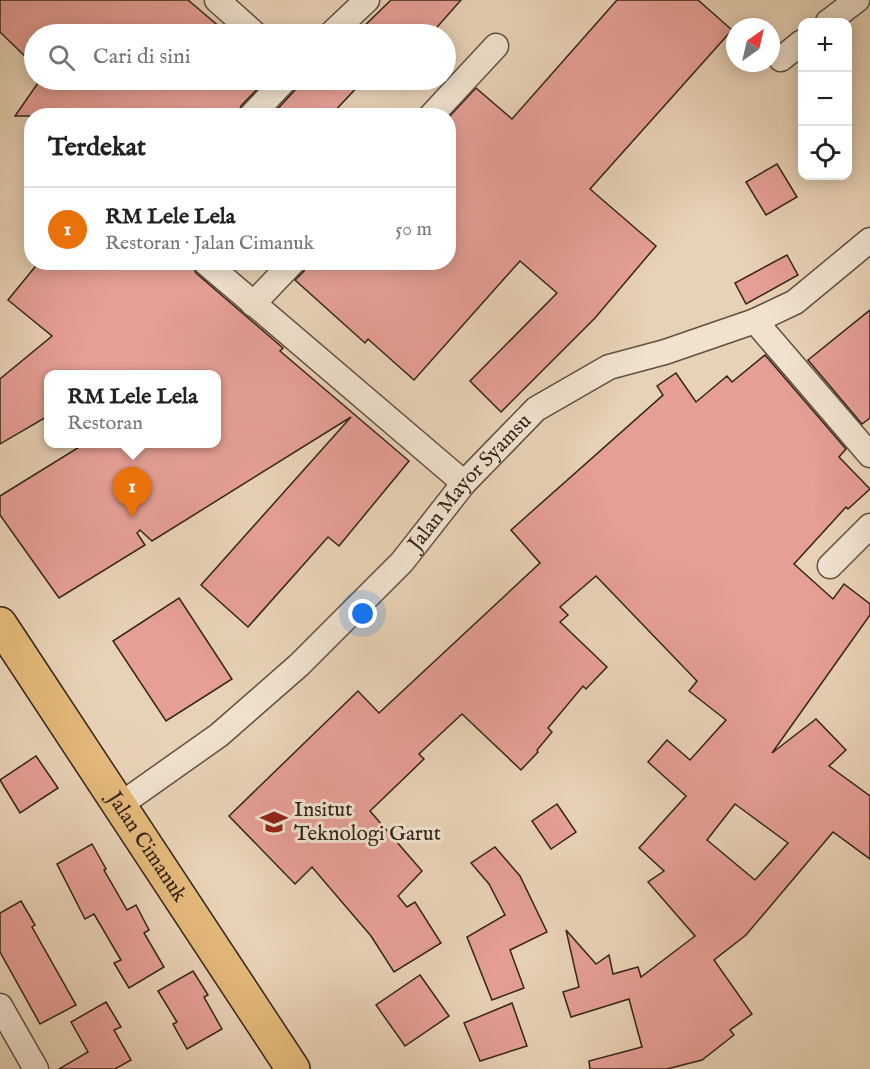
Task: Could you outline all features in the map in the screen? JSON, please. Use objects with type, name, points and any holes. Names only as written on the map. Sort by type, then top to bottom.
[{"type":"main road","name":"Jalan Cimanuk","points":[[0,624],[293,1069]]},
{"type":"street","points":[[217,0],[244,24]]},
{"type":"street","points":[[342,24],[367,0]]},
{"type":"street","points":[[833,18],[857,0]]},
{"type":"street","points":[[781,59],[798,45]]},
{"type":"street","points":[[456,89],[496,46]]},
{"type":"street","points":[[259,108],[276,90]]},
{"type":"street","points":[[438,108],[455,90]]},
{"type":"street","name":"Jalan Mayor Syamsu","points":[[120,805],[219,735],[299,664],[402,562],[464,483],[536,409],[609,368],[665,352],[755,321],[795,302],[870,240]]},
{"type":"street","points":[[214,270],[464,483]]},
{"type":"street","points":[[254,304],[285,270]]},
{"type":"street","points":[[755,321],[870,455]]},
{"type":"street","points":[[830,566],[870,526]]},
{"type":"street","points":[[0,1006],[36,1069]]},
{"type":"building","points":[[0,0],[188,0],[216,24],[24,24],[24,55],[0,32]]},
{"type":"building","points":[[391,0],[461,0],[440,24],[366,24]]},
{"type":"building","points":[[617,0],[698,0],[726,25],[726,37],[590,189],[656,246],[595,318],[501,412],[470,381],[557,293],[520,261],[414,380],[368,339],[365,343],[295,280],[304,270],[456,270],[456,109],[476,88],[512,119]]},
{"type":"building","points":[[33,90],[256,90],[240,108],[24,108],[24,116],[15,116]]},
{"type":"building","points":[[295,90],[355,90],[338,108],[278,108]]},
{"type":"building","points":[[777,164],[797,197],[766,215],[746,182]]},
{"type":"building","points":[[787,255],[798,275],[746,304],[735,283]]},
{"type":"building","points":[[32,270],[195,270],[283,348],[280,351],[409,461],[339,546],[328,537],[248,627],[201,585],[351,417],[152,541],[140,530],[137,533],[145,545],[59,598],[0,515],[0,496],[78,448],[221,448],[221,370],[44,370],[44,418],[0,444],[0,379],[52,336],[8,300]]},
{"type":"building","points":[[870,310],[870,418],[862,424],[808,360]]},
{"type":"building","points":[[765,355],[846,449],[839,457],[870,489],[848,509],[846,507],[794,564],[833,599],[844,584],[870,604],[870,615],[772,753],[816,719],[846,750],[829,766],[870,796],[870,859],[833,832],[746,935],[714,960],[752,1014],[730,1030],[734,1035],[702,1060],[667,1069],[590,1069],[589,1061],[642,1047],[629,999],[571,1017],[563,992],[579,987],[566,930],[596,964],[609,955],[613,974],[638,967],[641,977],[695,936],[648,882],[664,871],[639,848],[686,796],[648,762],[667,740],[690,760],[726,720],[689,691],[697,681],[596,576],[560,607],[568,615],[560,622],[607,667],[586,689],[583,686],[548,728],[552,732],[521,770],[462,714],[419,754],[424,759],[370,811],[422,871],[398,896],[407,907],[415,902],[441,943],[394,972],[371,936],[312,867],[295,884],[229,816],[358,691],[379,713],[540,563],[511,530],[663,395],[657,386],[676,373],[696,402],[727,376],[732,382]],"holes":[[[735,804],[788,843],[755,880],[707,840]]]},
{"type":"building","points":[[179,598],[232,679],[166,721],[113,641]]},
{"type":"building","points":[[36,756],[58,788],[20,813],[0,780]]},
{"type":"building","points":[[557,804],[576,832],[551,849],[532,821]]},
{"type":"building","points":[[92,844],[127,910],[136,905],[149,930],[144,933],[164,967],[129,988],[114,963],[121,960],[94,914],[85,919],[57,864]]},
{"type":"building","points":[[495,847],[520,876],[547,932],[510,950],[524,988],[492,1000],[467,937],[505,915],[489,884],[471,863]]},
{"type":"building","points":[[21,901],[35,925],[32,927],[76,1005],[40,1024],[0,952],[0,913]]},
{"type":"building","points":[[193,971],[208,995],[204,997],[222,1029],[187,1049],[173,1024],[177,1022],[158,991]]},
{"type":"building","points":[[420,975],[449,1016],[405,1046],[376,1005]]},
{"type":"building","points":[[106,1002],[121,1027],[114,1030],[131,1060],[115,1069],[59,1069],[88,1052],[71,1022]]},
{"type":"building","points":[[512,1003],[527,1046],[480,1061],[464,1023]]},
{"type":"place","name":"RM Lele Lela","points":[[132,517]]},
{"type":"place","name":"Insitut Teknologi Garut","points":[[274,822]]}]
